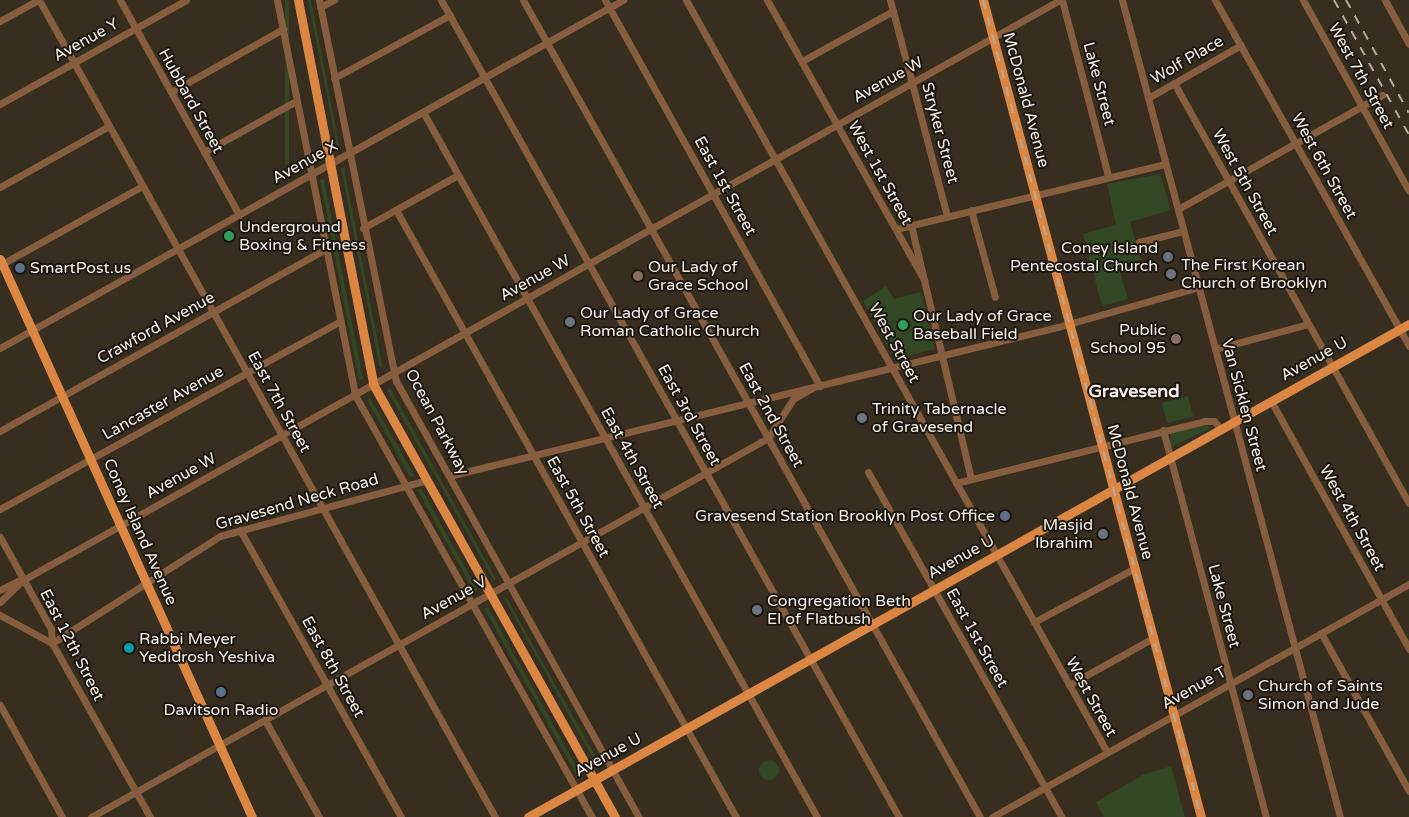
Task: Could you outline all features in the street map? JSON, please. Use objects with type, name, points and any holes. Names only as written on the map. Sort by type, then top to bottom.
[{"type":"main road","points":[[298,0],[373,384],[615,817]]},
{"type":"main road","name":"McDonald Avenue","points":[[983,0],[1201,817]]},
{"type":"main road","name":"Coney Island Avenue","points":[[1,261],[252,817]]},
{"type":"main road","name":"Avenue U","points":[[528,817],[1409,324]]},
{"type":"street","points":[[0,21],[38,0]]},
{"type":"street","name":"East 7th Street","points":[[38,0],[495,817]]},
{"type":"street","name":"Hubbard Street","points":[[120,0],[239,215]]},
{"type":"street","name":"Avenue Y","points":[[0,104],[186,0]]},
{"type":"street","points":[[276,0],[324,250],[355,394],[592,817]]},
{"type":"street","points":[[320,4],[334,0]]},
{"type":"street","name":"East 3rd Street","points":[[441,0],[899,817]]},
{"type":"street","name":"East 2nd Street","points":[[523,0],[980,817]]},
{"type":"street","name":"East 1st Street","points":[[605,0],[714,194],[817,387]]},
{"type":"street","name":"Avenue X","points":[[0,348],[623,0]]},
{"type":"street","name":"West Street","points":[[686,0],[1107,752]]},
{"type":"street","name":"West 1st Street","points":[[769,0],[925,281]]},
{"type":"street","name":"Stryker Street","points":[[890,0],[947,216]]},
{"type":"street","name":"Avenue W","points":[[0,590],[23,580],[1061,0]]},
{"type":"street","name":"Lake Street","points":[[1061,0],[1108,175]]},
{"type":"street","name":"Van Sicklen Street","points":[[1122,0],[1340,817]]},
{"type":"street","name":"West 6th Street","points":[[1215,0],[1409,346]]},
{"type":"street","name":"West 7th Street","points":[[1303,0],[1409,191]]},
{"type":"street","points":[[1384,0],[1409,44]]},
{"type":"street","name":"Ocean Parkway","points":[[320,4],[393,373],[639,817]]},
{"type":"street","points":[[802,61],[893,11]]},
{"type":"street","points":[[334,78],[450,15]]},
{"type":"street","points":[[171,92],[282,29]]},
{"type":"street","name":"Wolf Place","points":[[1148,98],[1241,45]]},
{"type":"street","name":"West 5th Street","points":[[1174,83],[1409,503]]},
{"type":"street","points":[[1178,209],[1382,95]]},
{"type":"street","points":[[204,152],[296,101]]},
{"type":"street","name":"East 4th Street","points":[[423,112],[817,817]]},
{"type":"street","points":[[0,187],[109,126]]},
{"type":"street","points":[[896,229],[1108,175],[1166,164]]},
{"type":"street","points":[[363,228],[458,175]]},
{"type":"street","points":[[1,261],[142,186]]},
{"type":"street","name":"East 5th Street","points":[[396,210],[736,817]]},
{"type":"street","points":[[972,210],[995,297]]},
{"type":"street","points":[[911,225],[971,479]]},
{"type":"street","points":[[1139,242],[1183,231]]},
{"type":"street","name":"Crawford Avenue","points":[[0,431],[324,250]]},
{"type":"street","points":[[449,476],[676,419],[943,356],[1199,287]]},
{"type":"street","name":"Lancaster Avenue","points":[[0,509],[340,321]]},
{"type":"street","points":[[1215,349],[1308,324]]},
{"type":"street","name":"Avenue V","points":[[91,817],[768,438],[794,399],[817,387]]},
{"type":"street","name":"West 4th Street","points":[[1271,401],[1409,648]]},
{"type":"street","points":[[956,483],[1204,420],[1214,421],[1221,429]]},
{"type":"street","name":"Lake Street","points":[[1163,430],[1266,817]]},
{"type":"street","name":"East 1st Street","points":[[868,472],[1062,817]]},
{"type":"street","name":"Gravesend Neck Road","points":[[52,642],[220,536],[427,480]]},
{"type":"street","name":"East 8th Street","points":[[240,530],[401,817]]},
{"type":"street","name":"East 12th Street","points":[[0,538],[51,629],[52,642],[150,817]]},
{"type":"street","points":[[1034,622],[1135,568]]},
{"type":"street","name":"Avenue W","points":[[0,602],[23,580]]},
{"type":"street","name":"Avenue T","points":[[992,817],[1409,584]]},
{"type":"street","points":[[0,615],[52,642]]},
{"type":"street","points":[[1320,633],[1408,787]]},
{"type":"street","points":[[1069,685],[1153,638]]},
{"type":"street","points":[[0,706],[62,817]]},
{"type":"street","points":[[265,720],[319,817]]},
{"type":"green space","points":[[285,0],[289,0],[289,164],[285,164]]},
{"type":"green space","points":[[308,0],[311,0],[339,146],[337,146]]},
{"type":"green space","points":[[344,168],[383,367],[380,368],[341,169]]},
{"type":"green space","points":[[1160,174],[1171,210],[1130,222],[1141,260],[1118,266],[1128,299],[1102,306],[1083,234],[1116,225],[1107,184]]},
{"type":"green space","points":[[324,179],[363,379],[359,380],[320,180]]},
{"type":"green space","name":"Our Lady of Grace Baseball Field","points":[[886,286],[894,299],[921,292],[935,349],[895,359],[863,301]]},
{"type":"green space","points":[[390,388],[496,579],[494,581],[387,390]]},
{"type":"green space","points":[[1188,396],[1193,416],[1167,423],[1162,403]]},
{"type":"green space","points":[[370,398],[415,476],[410,477],[367,400]]},
{"type":"green space","points":[[1205,424],[1211,428],[1171,447],[1170,434]]},
{"type":"green space","points":[[421,488],[478,590],[474,592],[418,490]]},
{"type":"green space","points":[[506,597],[600,764],[597,766],[504,598]]},
{"type":"green space","points":[[488,607],[582,776],[578,778],[485,609]]},
{"type":"green space","points":[[769,760],[776,763],[779,770],[776,777],[769,780],[762,777],[759,770],[762,763]]},
{"type":"green space","points":[[1171,766],[1185,817],[1104,817],[1096,802],[1143,775]]},
{"type":"railway","points":[[983,0],[1201,817]]},
{"type":"railway","points":[[1334,0],[1409,135]]},
{"type":"railway","points":[[1346,0],[1409,113]]},
{"type":"place","name":"Underground Boxing & Fitness","points":[[229,236]]},
{"type":"place","name":"Coney Island Pentecostal Church","points":[[1168,257]]},
{"type":"place","name":"SmartPost.us","points":[[20,268]]},
{"type":"place","name":"The First Korean Church of Brooklyn","points":[[1171,274]]},
{"type":"place","name":"Our Lady of Grace School","points":[[638,276]]},
{"type":"place","name":"Our Lady of Grace Roman Catholic Church","points":[[570,322]]},
{"type":"place","name":"Our Lady of Grace Baseball Field","points":[[903,325]]},
{"type":"place","name":"Public School 95","points":[[1176,339]]},
{"type":"place","name":"Trinity Tabernacle of Gravesend","points":[[862,418]]},
{"type":"place","name":"Gravesend Station Brooklyn Post Office","points":[[1005,516]]},
{"type":"place","name":"Masjid Ibrahim","points":[[1103,534]]},
{"type":"place","name":"Congregation Beth El of Flatbush","points":[[757,610]]},
{"type":"place","name":"Rabbi Meyer Yedidrosh Yeshiva","points":[[129,648]]},
{"type":"place","name":"Davitson Radio","points":[[221,692]]},
{"type":"place","name":"Church of Saints Simon and Jude","points":[[1248,695]]},
{"type":"district","name":"Gravesend","points":[[1134,391]]}]
